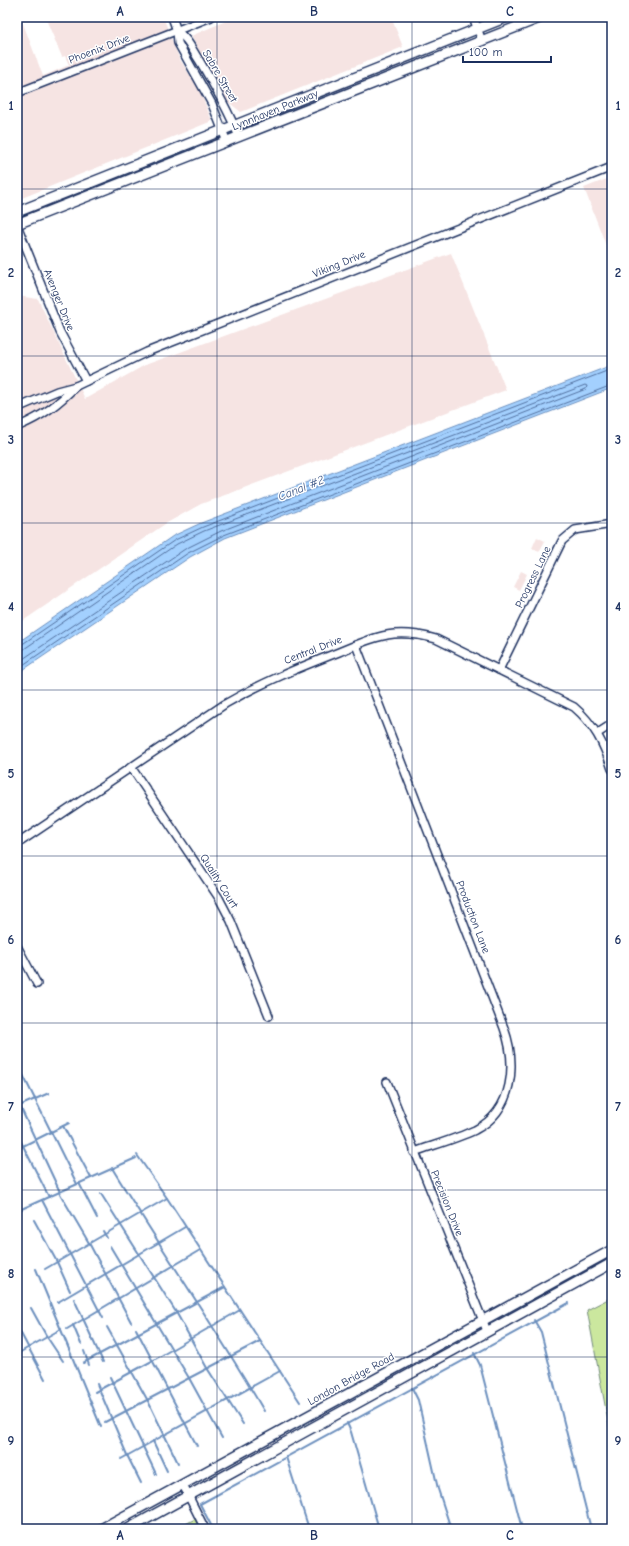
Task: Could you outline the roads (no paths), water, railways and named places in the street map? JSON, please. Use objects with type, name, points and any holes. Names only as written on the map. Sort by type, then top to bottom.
[{"type":"main road","name":"Lynnhaven Parkway","points":[[17,212],[507,17]]},
{"type":"main road","name":"Lynnhaven Parkway","points":[[17,224],[542,17]]},
{"type":"main road","name":"London Bridge Road","points":[[101,1529],[612,1250]]},
{"type":"main road","points":[[128,1529],[612,1263]]},
{"type":"street","name":"Sabre Street","points":[[172,17],[177,31],[178,42],[212,104],[227,142]]},
{"type":"street","name":"Phoenix Drive","points":[[17,93],[211,17]]},
{"type":"street","points":[[473,17],[482,41]]},
{"type":"street","name":"Sabre Street","points":[[177,31],[187,39],[222,98],[239,137]]},
{"type":"street","name":"Viking Drive","points":[[17,408],[57,391],[76,386],[147,352],[612,167]]},
{"type":"street","name":"Avenger Drive","points":[[17,224],[60,332],[86,381]]},
{"type":"street","name":"Viking Drive","points":[[20,426],[37,418],[56,406],[76,386]]},
{"type":"street","name":"Progress Lane","points":[[499,670],[562,541],[575,530],[612,524]]},
{"type":"street","name":"Central Drive","points":[[17,844],[248,690],[356,645],[383,636],[419,635],[436,639],[574,707],[598,733],[612,769]]},
{"type":"street","name":"Production Lane","points":[[356,645],[510,1044],[511,1076],[507,1094],[502,1104],[490,1119],[475,1130],[414,1152]]},
{"type":"street","points":[[598,733],[612,724]]},
{"type":"street","name":"Quality Court","points":[[131,767],[218,898],[231,921],[269,1016]]},
{"type":"street","points":[[17,946],[38,984]]},
{"type":"street","name":"Precision Drive","points":[[387,1082],[487,1331]]},
{"type":"street","points":[[182,1485],[205,1529]]},
{"type":"water","name":"Canal #2","points":[[612,365],[612,388],[225,538],[190,557],[17,674],[17,643],[173,536],[201,523]]},
{"type":"waterway","points":[[17,1054],[21,1051]]},
{"type":"waterway","points":[[17,1063],[77,1184]]},
{"type":"waterway","points":[[17,1107],[49,1093]]},
{"type":"waterway","points":[[17,1100],[60,1192]]},
{"type":"waterway","points":[[17,1149],[69,1123]]},
{"type":"waterway","points":[[63,1126],[91,1178]]},
{"type":"waterway","points":[[17,1134],[49,1197]]},
{"type":"waterway","points":[[45,1269],[167,1198],[137,1155]]},
{"type":"waterway","points":[[17,1211],[136,1158]]},
{"type":"waterway","points":[[112,1168],[264,1411]]},
{"type":"waterway","points":[[79,1183],[97,1218]]},
{"type":"waterway","points":[[59,1192],[89,1243],[131,1322]]},
{"type":"waterway","points":[[101,1194],[176,1312],[207,1368],[243,1424]]},
{"type":"waterway","points":[[167,1198],[300,1402]]},
{"type":"waterway","points":[[42,1200],[103,1318]]},
{"type":"waterway","points":[[34,1220],[57,1262],[70,1291]]},
{"type":"waterway","points":[[58,1302],[185,1227]]},
{"type":"waterway","points":[[103,1231],[107,1238]]},
{"type":"waterway","points":[[110,1246],[189,1378],[222,1438]]},
{"type":"waterway","points":[[67,1329],[200,1250]]},
{"type":"waterway","points":[[36,1269],[101,1427]]},
{"type":"waterway","points":[[83,1363],[225,1287]]},
{"type":"waterway","points":[[74,1299],[103,1362]]},
{"type":"waterway","points":[[213,1529],[200,1504],[569,1303]]},
{"type":"waterway","points":[[31,1308],[47,1337],[63,1361]]},
{"type":"waterway","points":[[95,1392],[240,1310]]},
{"type":"waterway","points":[[534,1320],[541,1332],[591,1529]]},
{"type":"waterway","points":[[73,1325],[81,1344]]},
{"type":"waterway","points":[[17,1326],[45,1379]]},
{"type":"waterway","points":[[107,1327],[148,1401],[178,1463]]},
{"type":"waterway","points":[[17,1354],[61,1329]]},
{"type":"waterway","points":[[136,1329],[197,1446]]},
{"type":"waterway","points":[[105,1422],[260,1341]]},
{"type":"waterway","points":[[84,1351],[89,1365]]},
{"type":"waterway","points":[[474,1353],[480,1365],[522,1529]]},
{"type":"waterway","points":[[121,1459],[280,1371]]},
{"type":"waterway","points":[[110,1377],[156,1474]]},
{"type":"waterway","points":[[97,1384],[127,1455],[141,1483]]},
{"type":"waterway","points":[[412,1388],[418,1400],[438,1489],[451,1529]]},
{"type":"waterway","points":[[347,1423],[351,1432],[379,1529]]},
{"type":"waterway","points":[[153,1441],[167,1471]]},
{"type":"waterway","points":[[286,1457],[309,1529]]}]
